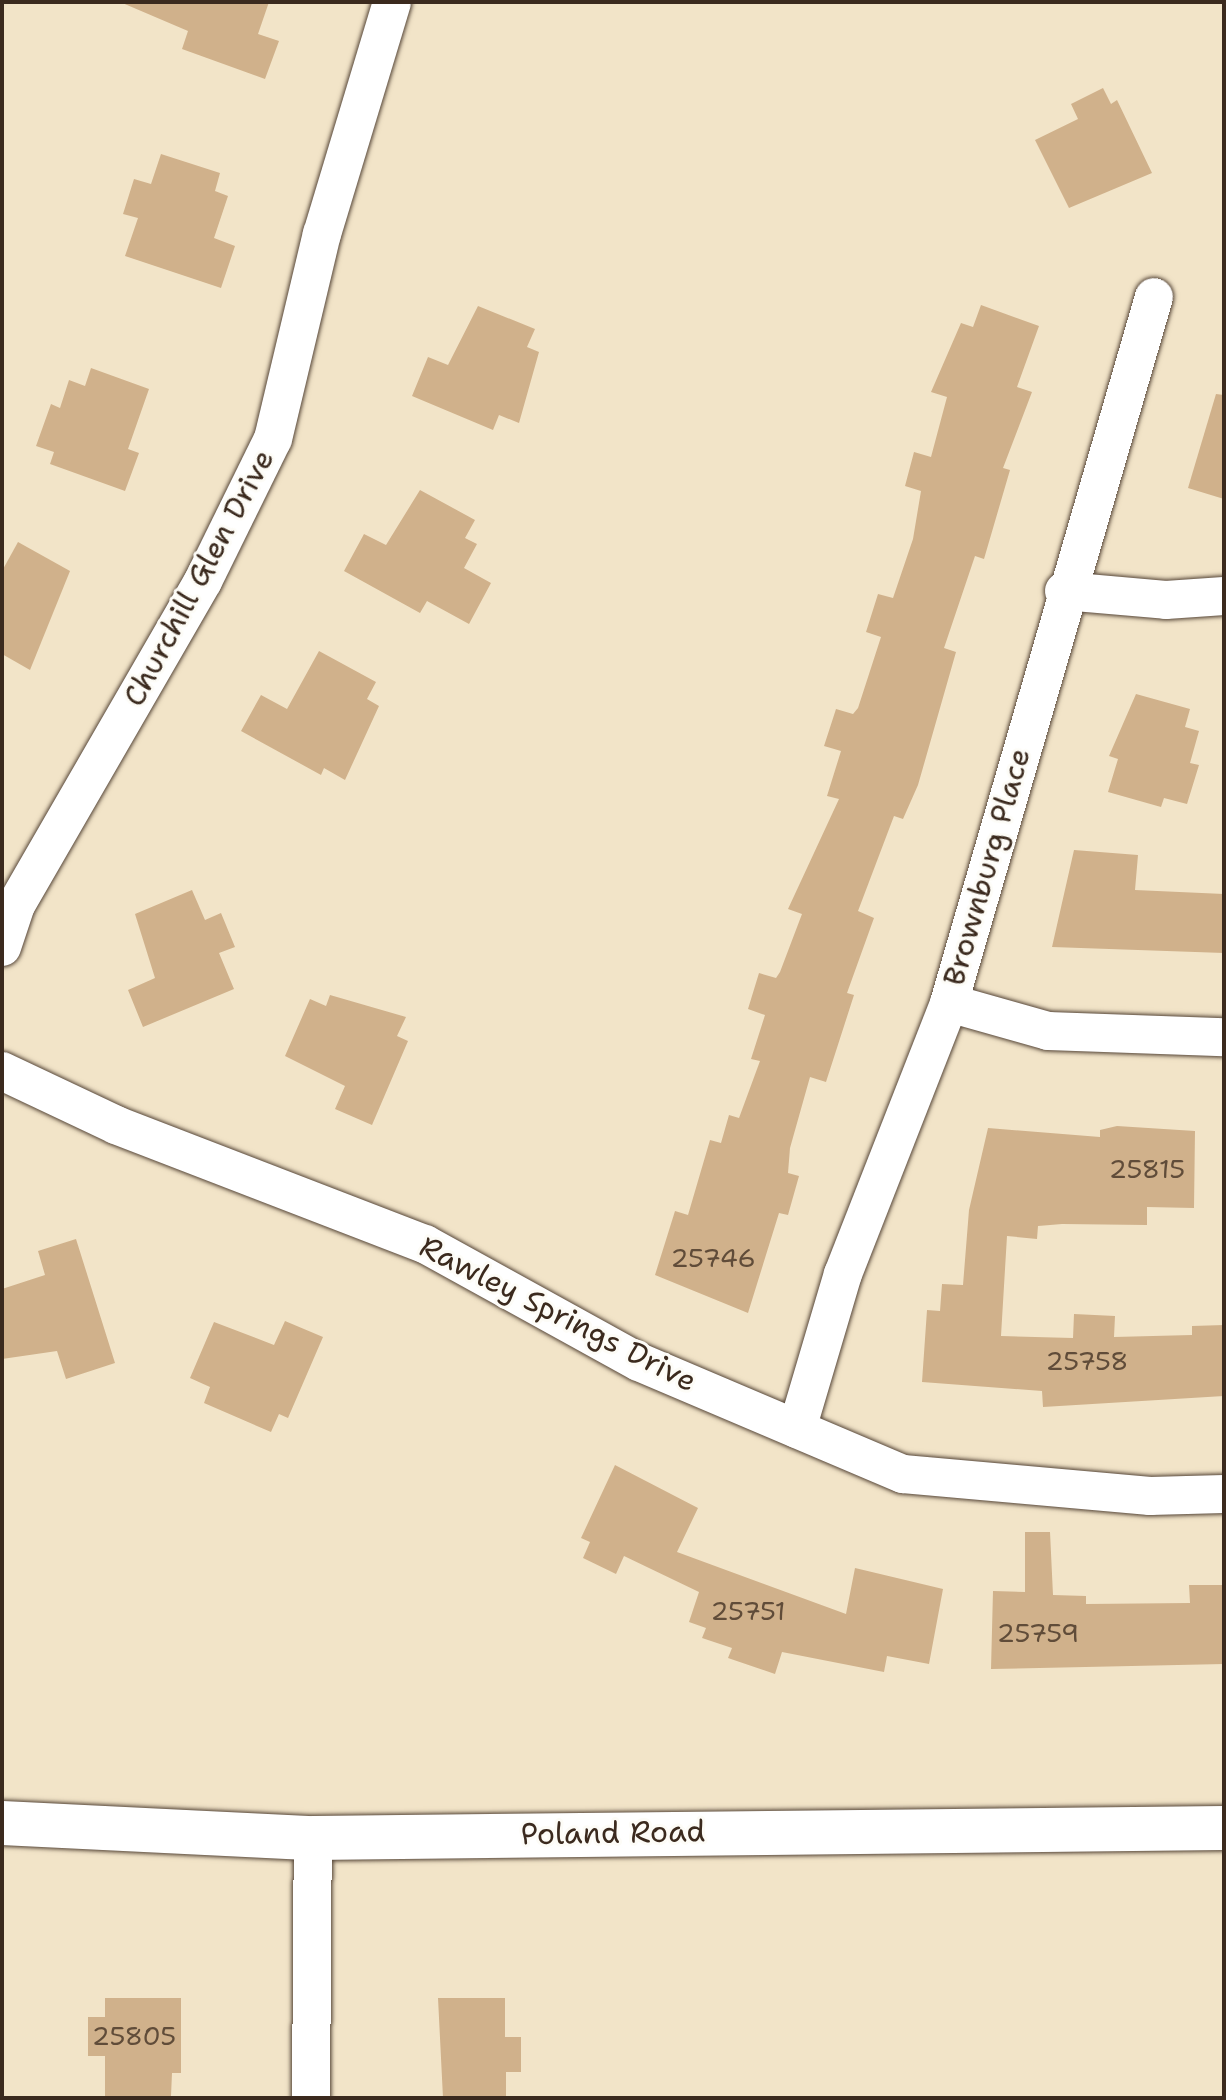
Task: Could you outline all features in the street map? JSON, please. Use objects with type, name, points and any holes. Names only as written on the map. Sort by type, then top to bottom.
[{"type":"street","name":"Churchill Glen Drive","points":[[2,947],[16,905],[203,581],[273,439],[322,234],[392,2]]},
{"type":"street","name":"Brownburg Place","points":[[797,1429],[843,1274],[949,1003],[1064,591],[1154,297]]},
{"type":"street","points":[[1064,591],[1166,600],[1224,596]]},
{"type":"street","points":[[949,1003],[1048,1031],[1224,1037]]},
{"type":"street","name":"Rawley Springs Drive","points":[[2,1071],[116,1125],[425,1244],[639,1362],[903,1474],[1150,1496],[1224,1494]]},
{"type":"street","name":"Poland Road","points":[[2,1823],[313,1838],[1224,1828]]},
{"type":"street","points":[[311,2098],[313,1838]]},
{"type":"building","points":[[120,2],[269,2],[258,34],[279,41],[265,79],[182,49],[188,31]]},
{"type":"building","points":[[1103,88],[1111,104],[1117,100],[1152,173],[1069,208],[1035,140],[1078,119],[1071,104]]},
{"type":"building","points":[[161,154],[220,173],[215,191],[228,196],[214,238],[235,246],[221,288],[125,256],[138,218],[123,214],[134,179],[151,184]]},
{"type":"building","points":[[981,305],[1039,326],[1017,387],[1032,392],[1003,468],[1010,470],[984,559],[975,556],[944,648],[956,652],[918,785],[903,819],[894,816],[858,911],[874,918],[847,993],[854,995],[826,1082],[810,1077],[790,1148],[788,1173],[799,1176],[788,1215],[779,1213],[748,1313],[655,1275],[675,1211],[688,1215],[710,1140],[721,1143],[729,1115],[739,1118],[760,1061],[751,1059],[765,1015],[748,1009],[759,973],[776,978],[780,972],[802,914],[788,909],[839,799],[827,796],[841,751],[824,746],[836,709],[853,714],[858,708],[881,637],[866,632],[878,594],[893,598],[913,539],[921,491],[905,486],[914,452],[931,457],[947,397],[931,392],[961,323],[973,327]]},
{"type":"building","points":[[478,306],[535,329],[527,347],[539,352],[519,423],[499,415],[493,430],[412,396],[428,357],[448,365]]},
{"type":"building","points":[[91,368],[149,389],[128,449],[139,453],[125,491],[50,464],[54,452],[36,446],[51,404],[60,408],[69,380],[85,386]]},
{"type":"building","points":[[1216,394],[1224,395],[1224,499],[1188,488]]},
{"type":"building","points":[[420,490],[475,520],[465,538],[477,544],[464,568],[491,583],[469,624],[427,601],[420,613],[344,571],[364,534],[386,545]]},
{"type":"building","points":[[18,542],[70,571],[30,670],[2,654],[2,571]]},
{"type":"building","points":[[319,651],[376,682],[367,699],[379,706],[345,780],[324,768],[321,775],[241,731],[261,695],[287,709]]},
{"type":"building","points":[[1136,694],[1190,709],[1185,727],[1199,731],[1190,763],[1199,765],[1187,804],[1164,798],[1161,807],[1108,792],[1118,759],[1109,756]]},
{"type":"building","points":[[1074,850],[1138,855],[1135,890],[1224,894],[1224,953],[1052,947]]},
{"type":"building","points":[[192,890],[205,920],[221,913],[235,947],[219,953],[234,989],[143,1027],[128,990],[155,978],[135,914]]},
{"type":"building","points":[[330,995],[406,1017],[397,1036],[408,1041],[372,1125],[335,1109],[345,1086],[285,1056],[310,999],[326,1006]]},
{"type":"building","points":[[1117,1126],[1195,1131],[1194,1208],[1147,1207],[1147,1225],[1062,1224],[1038,1226],[1037,1239],[1007,1236],[1001,1336],[1073,1338],[1074,1314],[1115,1316],[1114,1337],[1192,1335],[1192,1326],[1224,1325],[1224,1396],[1043,1407],[1042,1391],[922,1382],[927,1310],[940,1311],[942,1284],[963,1285],[969,1210],[988,1128],[1100,1137],[1100,1130]]},
{"type":"building","points":[[76,1239],[115,1363],[66,1379],[57,1351],[2,1359],[2,1289],[45,1275],[38,1251]]},
{"type":"building","points":[[285,1321],[323,1337],[288,1418],[279,1414],[271,1432],[204,1403],[210,1387],[190,1378],[214,1322],[274,1345]]},
{"type":"building","points":[[615,1465],[698,1508],[677,1552],[846,1614],[855,1568],[943,1589],[929,1664],[887,1656],[884,1672],[782,1652],[775,1674],[728,1658],[732,1648],[702,1638],[706,1628],[689,1622],[699,1592],[624,1556],[616,1574],[583,1558],[590,1542],[581,1538]]},
{"type":"building","points":[[1025,1532],[1050,1532],[1053,1595],[1086,1596],[1086,1604],[1190,1603],[1189,1585],[1224,1585],[1224,1664],[991,1669],[993,1591],[1025,1592]]},
{"type":"building","points":[[105,1998],[181,1998],[181,2073],[172,2073],[171,2096],[105,2096],[105,2056],[88,2056],[88,2017],[105,2017]]},
{"type":"building","points":[[438,1998],[505,1998],[505,2037],[521,2037],[521,2072],[506,2072],[506,2098],[443,2098]]}]
